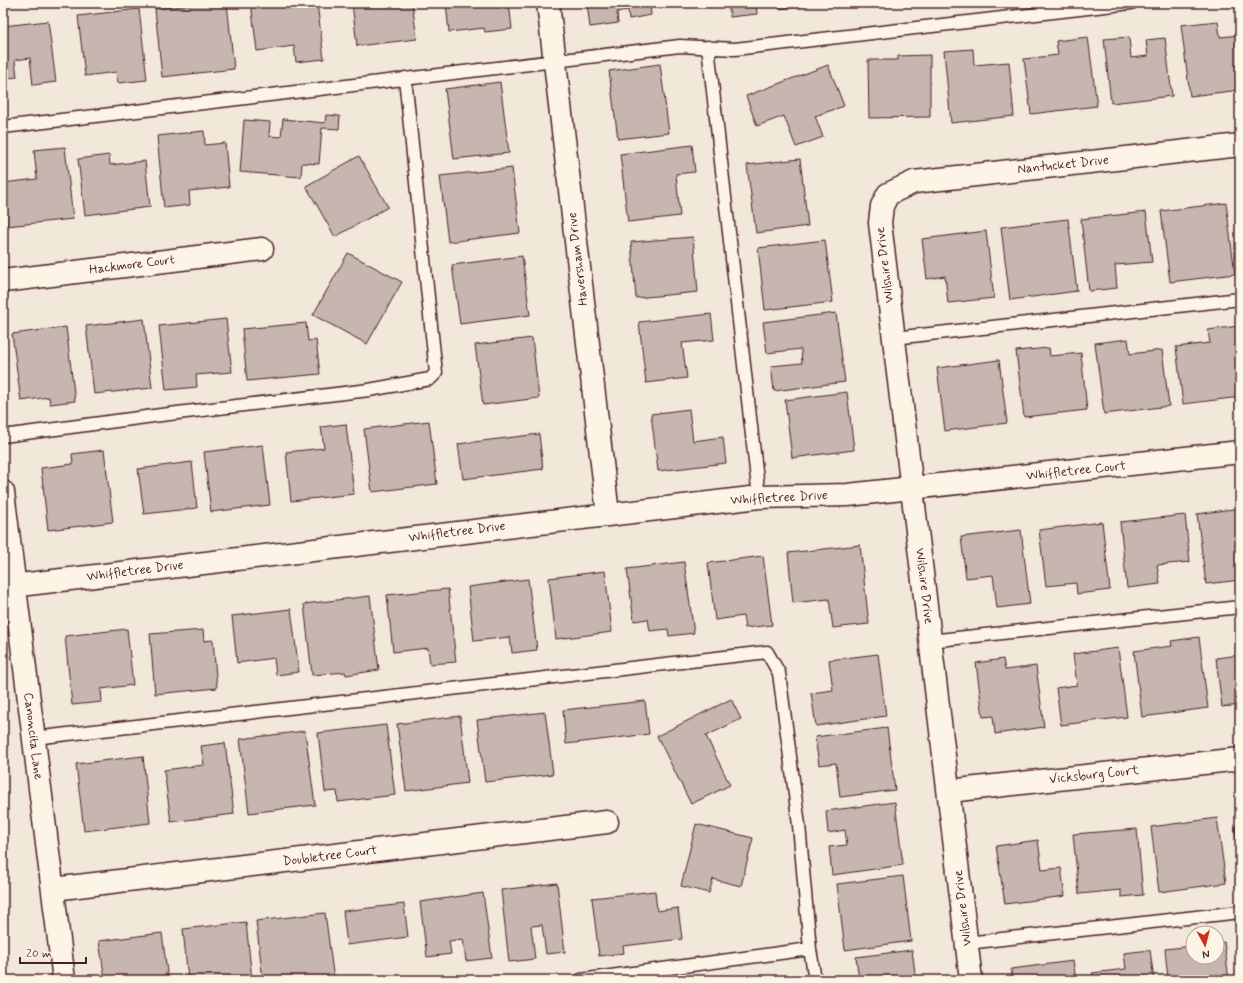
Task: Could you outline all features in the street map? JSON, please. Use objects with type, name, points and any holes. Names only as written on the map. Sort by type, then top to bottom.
[{"type":"street","name":"Haversham Drive","points":[[548,3],[608,514]]},
{"type":"street","name":"Nantucket Drive","points":[[888,194],[914,182],[1240,145]]},
{"type":"street","name":"Wilshire Drive","points":[[888,194],[882,206],[880,223],[971,980]]},
{"type":"street","name":"Hackmore Court","points":[[3,281],[262,249]]},
{"type":"street","name":"Whiffletree Court","points":[[912,489],[1240,452]]},
{"type":"street","name":"Whiffletree Drive","points":[[9,586],[758,497],[848,496],[912,489]]},
{"type":"street","name":"Canoncita Lane","points":[[3,492],[9,586],[34,738],[64,980]]},
{"type":"street","name":"Vicksburg Court","points":[[949,791],[1240,759]]},
{"type":"street","name":"Doubletree Court","points":[[53,889],[607,822]]},
{"type":"lane","points":[[3,127],[680,46],[743,48],[1131,3]]},
{"type":"lane","points":[[708,47],[758,497]]},
{"type":"lane","points":[[3,436],[369,390],[430,379],[436,373],[405,78]]},
{"type":"lane","points":[[894,338],[1240,299]]},
{"type":"lane","points":[[930,641],[1240,607]]},
{"type":"lane","points":[[34,738],[767,652],[779,673],[799,825],[810,949],[815,980]]},
{"type":"lane","points":[[967,943],[1240,912]]},
{"type":"lane","points":[[581,980],[810,949]]},
{"type":"building","points":[[209,3],[227,3],[234,69],[162,77],[155,9]]},
{"type":"building","points":[[251,3],[317,3],[324,59],[296,62],[294,46],[257,51]]},
{"type":"building","points":[[352,3],[412,3],[417,39],[357,46]]},
{"type":"building","points":[[446,3],[509,3],[512,29],[485,32],[484,28],[449,32]]},
{"type":"building","points":[[587,3],[650,3],[651,15],[629,19],[628,10],[617,12],[618,23],[590,27]]},
{"type":"building","points":[[728,3],[756,3],[757,14],[730,17]]},
{"type":"building","points":[[778,3],[807,3],[808,6],[779,9]]},
{"type":"building","points":[[139,9],[147,80],[118,83],[116,72],[85,76],[78,16]]},
{"type":"building","points":[[48,21],[56,82],[33,85],[30,58],[15,60],[17,77],[3,79],[3,26]]},
{"type":"building","points":[[1218,21],[1220,37],[1240,35],[1240,90],[1190,96],[1181,25]]},
{"type":"building","points":[[1088,37],[1097,106],[1031,114],[1024,59],[1058,55],[1056,41]]},
{"type":"building","points":[[1129,37],[1131,58],[1148,56],[1146,40],[1165,38],[1172,96],[1111,103],[1104,39]]},
{"type":"building","points":[[973,49],[974,65],[1009,62],[1014,116],[951,123],[944,51]]},
{"type":"building","points":[[930,55],[930,117],[869,118],[868,60],[898,60],[898,56]]},
{"type":"building","points":[[660,64],[669,133],[618,139],[609,71]]},
{"type":"building","points":[[828,65],[844,106],[815,116],[823,137],[796,147],[784,116],[757,126],[746,96]]},
{"type":"building","points":[[500,82],[509,153],[454,159],[445,89]]},
{"type":"building","points":[[326,115],[340,116],[339,129],[322,128],[319,164],[302,163],[301,177],[240,172],[244,120],[270,122],[269,136],[281,137],[283,119],[325,123]]},
{"type":"building","points":[[204,131],[205,145],[225,143],[229,187],[189,191],[190,205],[164,208],[157,136]]},
{"type":"building","points":[[692,145],[695,172],[676,174],[680,216],[628,222],[620,154]]},
{"type":"building","points":[[65,147],[73,219],[7,226],[3,183],[37,179],[34,150]]},
{"type":"building","points":[[109,155],[110,165],[145,161],[150,207],[85,215],[78,159]]},
{"type":"building","points":[[359,156],[388,207],[335,237],[306,186]]},
{"type":"building","points":[[800,159],[808,226],[756,233],[747,165]]},
{"type":"building","points":[[512,168],[520,233],[448,242],[440,176]]},
{"type":"building","points":[[1226,203],[1235,274],[1170,282],[1161,211]]},
{"type":"building","points":[[1146,212],[1152,262],[1115,265],[1117,288],[1089,291],[1081,219]]},
{"type":"building","points":[[1068,219],[1077,291],[1010,300],[1001,227]]},
{"type":"building","points":[[986,231],[994,298],[948,303],[945,276],[927,279],[922,239]]},
{"type":"building","points":[[693,237],[698,292],[636,298],[631,242]]},
{"type":"building","points":[[825,240],[833,302],[765,310],[758,248]]},
{"type":"building","points":[[348,253],[402,282],[367,344],[313,315]]},
{"type":"building","points":[[522,256],[530,315],[460,324],[452,265]]},
{"type":"building","points":[[836,313],[845,382],[774,391],[771,366],[802,363],[801,349],[767,353],[763,322]]},
{"type":"building","points":[[711,314],[714,340],[682,343],[687,378],[646,383],[639,322]]},
{"type":"building","points":[[144,319],[152,388],[94,394],[86,326]]},
{"type":"building","points":[[226,319],[232,372],[196,375],[197,387],[166,390],[159,326]]},
{"type":"building","points":[[306,323],[308,341],[316,340],[320,374],[247,381],[242,329]]},
{"type":"building","points":[[1239,326],[1240,397],[1183,404],[1176,347],[1210,343],[1208,330]]},
{"type":"building","points":[[66,327],[75,401],[50,404],[49,397],[21,401],[12,334]]},
{"type":"building","points":[[532,338],[539,398],[483,405],[475,345]]},
{"type":"building","points":[[1128,339],[1130,354],[1162,350],[1169,406],[1104,414],[1095,343]]},
{"type":"building","points":[[1049,348],[1050,356],[1081,353],[1087,410],[1024,417],[1016,351]]},
{"type":"building","points":[[999,360],[1007,423],[945,431],[937,368]]},
{"type":"building","points":[[847,392],[854,450],[792,458],[785,400]]},
{"type":"building","points":[[689,409],[693,441],[723,437],[726,463],[658,471],[651,414]]},
{"type":"building","points":[[429,421],[437,484],[372,492],[364,429]]},
{"type":"building","points":[[346,424],[354,494],[291,501],[286,452],[324,448],[321,427]]},
{"type":"building","points":[[539,434],[543,469],[463,479],[458,444]]},
{"type":"building","points":[[263,445],[270,505],[211,512],[204,452]]},
{"type":"building","points":[[104,450],[113,522],[48,530],[41,468],[73,464],[72,454]]},
{"type":"building","points":[[192,462],[197,508],[144,514],[138,469]]},
{"type":"building","points":[[1240,508],[1240,580],[1206,584],[1197,514]]},
{"type":"building","points":[[1185,515],[1190,562],[1157,565],[1160,584],[1127,588],[1120,522]]},
{"type":"building","points":[[1102,522],[1110,590],[1077,594],[1076,583],[1046,586],[1039,530]]},
{"type":"building","points":[[1021,530],[1030,604],[997,608],[993,575],[966,578],[961,537]]},
{"type":"building","points":[[860,545],[869,624],[833,628],[829,599],[793,603],[788,553]]},
{"type":"building","points":[[763,556],[772,625],[745,628],[743,616],[715,620],[708,563]]},
{"type":"building","points":[[684,562],[694,633],[669,636],[668,629],[650,631],[648,619],[634,621],[627,569]]},
{"type":"building","points":[[605,571],[612,632],[556,639],[549,578]]},
{"type":"building","points":[[528,579],[537,650],[512,653],[510,637],[474,641],[468,587]]},
{"type":"building","points":[[448,589],[456,662],[430,664],[428,648],[393,652],[387,595]]},
{"type":"building","points":[[370,596],[379,670],[346,675],[345,672],[312,675],[304,604]]},
{"type":"building","points":[[291,609],[299,672],[276,675],[274,658],[237,663],[232,616]]},
{"type":"building","points":[[127,629],[133,685],[101,689],[102,702],[72,705],[65,636]]},
{"type":"building","points":[[203,630],[204,641],[213,640],[217,688],[155,694],[150,634]]},
{"type":"building","points":[[1199,637],[1208,708],[1142,717],[1134,651],[1172,646],[1171,641]]},
{"type":"building","points":[[1118,648],[1127,717],[1061,725],[1056,688],[1077,685],[1073,654]]},
{"type":"building","points":[[878,654],[886,716],[816,726],[811,693],[833,690],[829,660]]},
{"type":"building","points":[[1240,655],[1240,705],[1222,707],[1216,658]]},
{"type":"building","points":[[1003,659],[1005,670],[1036,666],[1044,727],[995,734],[993,716],[983,717],[976,663]]},
{"type":"building","points":[[731,699],[741,719],[706,736],[730,785],[691,804],[657,736]]},
{"type":"building","points":[[645,701],[649,734],[566,744],[563,710]]},
{"type":"building","points":[[545,712],[553,774],[485,782],[477,720]]},
{"type":"building","points":[[460,716],[468,783],[406,791],[397,724]]},
{"type":"building","points":[[386,725],[395,795],[338,802],[337,791],[325,792],[318,733]]},
{"type":"building","points":[[887,728],[895,790],[840,797],[836,763],[819,765],[815,737]]},
{"type":"building","points":[[305,731],[315,805],[249,813],[240,739]]},
{"type":"building","points":[[225,743],[234,814],[171,822],[164,770],[204,765],[201,746]]},
{"type":"building","points":[[143,756],[150,823],[84,831],[76,764]]},
{"type":"building","points":[[895,802],[903,865],[832,875],[829,847],[847,845],[845,830],[828,833],[826,811]]},
{"type":"building","points":[[1217,818],[1226,883],[1159,892],[1151,827]]},
{"type":"building","points":[[696,824],[753,838],[741,886],[713,879],[709,893],[681,886]]},
{"type":"building","points":[[1240,826],[1240,874],[1235,827]]},
{"type":"building","points":[[1137,829],[1143,895],[1121,897],[1121,890],[1079,894],[1073,834]]},
{"type":"building","points":[[1038,840],[1042,870],[1061,868],[1065,896],[1005,904],[996,846]]},
{"type":"building","points":[[903,876],[911,941],[845,950],[837,884]]},
{"type":"building","points":[[557,883],[565,952],[546,954],[542,925],[531,926],[535,959],[509,962],[501,890]]},
{"type":"building","points":[[655,891],[657,911],[678,908],[682,939],[623,946],[624,953],[599,956],[592,898]]},
{"type":"building","points":[[483,893],[492,958],[466,961],[463,939],[449,941],[451,954],[427,957],[420,902]]},
{"type":"building","points":[[404,904],[408,937],[347,945],[343,911]]},
{"type":"building","points":[[325,913],[334,980],[263,980],[256,921]]},
{"type":"building","points":[[246,922],[252,980],[188,980],[183,929]]},
{"type":"building","points":[[162,933],[168,980],[105,980],[99,941]]},
{"type":"building","points":[[1185,947],[1185,965],[1225,965],[1225,950],[1229,980],[1168,980],[1165,949]]},
{"type":"building","points":[[912,950],[916,980],[859,980],[856,957]]},
{"type":"building","points":[[1150,950],[1154,980],[1093,980],[1092,973],[1126,969],[1124,953]]},
{"type":"building","points":[[1073,961],[1076,980],[1012,980],[1011,969]]}]
